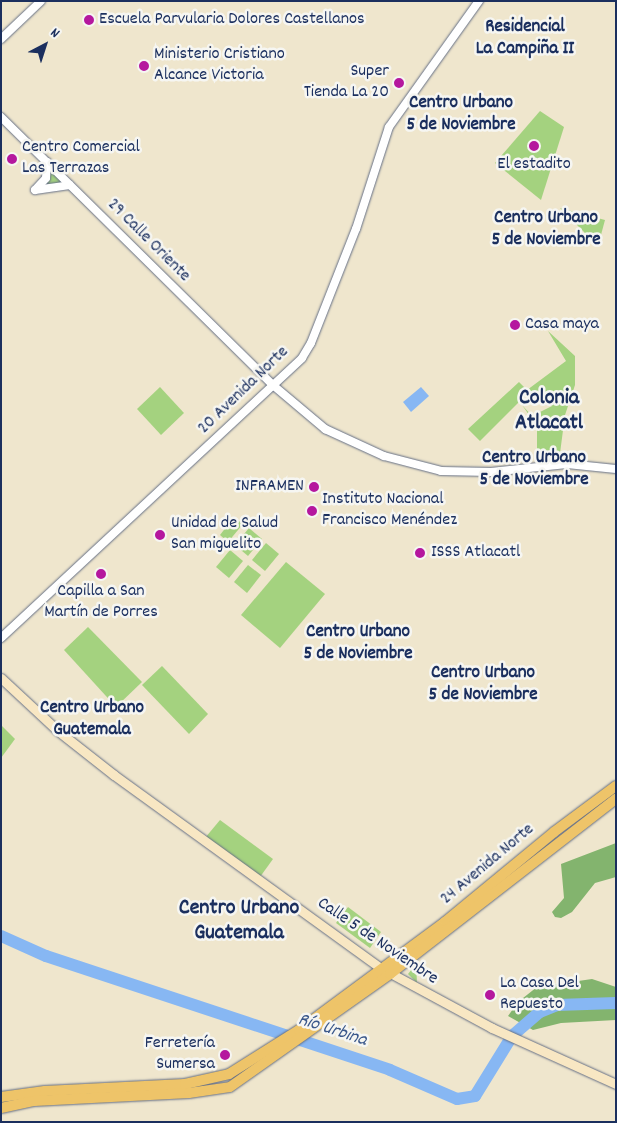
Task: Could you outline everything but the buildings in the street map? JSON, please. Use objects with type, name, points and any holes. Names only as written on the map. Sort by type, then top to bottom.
[{"type":"main road","name":"Calle 5 de Noviembre","points":[[1,678],[58,731],[114,775],[386,971],[492,1028],[616,1084]]},
{"type":"main road","name":"24 Avenida Norte","points":[[386,971],[554,832],[616,786]]},
{"type":"main road","name":"24 Avenida Norte","points":[[386,971],[616,799]]},
{"type":"main road","points":[[1,1108],[34,1101],[224,1089],[386,971]]},
{"type":"main road","points":[[1,1097],[45,1091],[185,1084],[229,1074],[278,1049]]},
{"type":"street","points":[[1,40],[42,1]]},
{"type":"street","name":"20 Avenida Norte","points":[[1,638],[302,358],[311,342],[356,229],[389,127],[479,1]]},
{"type":"street","name":"29 Calle Oriente","points":[[1,117],[299,410],[332,432],[353,444],[423,468],[460,473],[567,464],[616,469]]},
{"type":"street","points":[[47,162],[46,178],[35,190],[70,185]]},
{"type":"green space","name":"El estadito","points":[[540,111],[564,127],[541,200],[495,163]]},
{"type":"green space","points":[[50,168],[66,184],[42,188]]},
{"type":"green space","points":[[560,208],[605,220],[598,246]]},
{"type":"green space","points":[[548,331],[575,356],[575,385],[565,415],[559,461],[537,463],[537,426],[522,405],[532,416],[552,406],[529,392],[480,441],[468,429],[519,382],[527,390],[566,361]]},
{"type":"green space","points":[[160,387],[184,413],[161,435],[137,409]]},
{"type":"green space","points":[[234,517],[243,524],[228,542],[220,535]]},
{"type":"green space","points":[[249,528],[262,539],[248,556],[235,545]]},
{"type":"green space","points":[[266,543],[279,554],[265,571],[252,560]]},
{"type":"green space","points":[[230,550],[243,561],[229,578],[216,567]]},
{"type":"green space","points":[[286,562],[325,594],[280,648],[241,615]]},
{"type":"green space","points":[[248,565],[261,575],[247,593],[234,582]]},
{"type":"green space","points":[[88,627],[142,682],[116,707],[64,650]]},
{"type":"green space","points":[[162,666],[208,714],[189,734],[142,685]]},
{"type":"green space","points":[[1,725],[15,739],[1,758]]},
{"type":"green space","points":[[220,820],[273,859],[260,877],[205,838]]},
{"type":"green space","points":[[616,843],[616,877],[595,883],[572,912],[561,918],[555,917],[552,912],[564,898],[561,864]]},
{"type":"green space","points":[[348,907],[381,932],[370,948],[336,923]]},
{"type":"green space","points":[[416,964],[417,983],[408,974]]},
{"type":"green space","points":[[592,979],[616,987],[616,1020],[561,1023],[533,1030],[508,1016],[518,1002],[537,987]]},
{"type":"water","points":[[421,387],[429,396],[411,412],[403,402]]},
{"type":"waterway","name":"Río Urbina","points":[[1,936],[46,956],[390,1070],[457,1099],[475,1096],[512,1036],[540,1012],[557,1005],[616,1003]]},
{"type":"place","name":"Escuela Parvularia Dolores Castellanos","points":[[89,20]]},
{"type":"place","name":"Ministerio Cristiano Alcance Victoria","points":[[144,66]]},
{"type":"place","name":"Super Tienda La 20","points":[[399,83]]},
{"type":"place","name":"El estadito","points":[[534,146]]},
{"type":"place","name":"Centro Comercial Las Terrazas","points":[[12,159]]},
{"type":"place","name":"Casa maya","points":[[515,325]]},
{"type":"place","name":"INFRAMEN","points":[[314,487]]},
{"type":"place","name":"Instituto Nacional Francisco Menéndez","points":[[312,511]]},
{"type":"place","name":"Unidad de Salud San miguelito","points":[[160,535]]},
{"type":"place","name":"ISSS Atlacatl","points":[[420,553]]},
{"type":"place","name":"Capilla a San Martín de Porres","points":[[101,574]]},
{"type":"place","name":"La Casa Del Repuesto","points":[[490,995]]},
{"type":"place","name":"Ferretería Sumersa","points":[[225,1055]]},
{"type":"district","name":"Residencial La Campiña II","points":[[525,39]]},
{"type":"district","name":"Centro Urbano 5 de Noviembre","points":[[461,115]]},
{"type":"district","name":"Centro Urbano 5 de Noviembre","points":[[546,230]]},
{"type":"district","name":"Colonia Atlacatl","points":[[549,410]]},
{"type":"district","name":"Centro Urbano 5 de Noviembre","points":[[534,470]]},
{"type":"district","name":"Centro Urbano 5 de Noviembre","points":[[358,644]]},
{"type":"district","name":"Centro Urbano 5 de Noviembre","points":[[483,685]]},
{"type":"district","name":"Centro Urbano Guatemala","points":[[92,720]]},
{"type":"district","name":"Centro Urbano Guatemala","points":[[239,920]]}]
